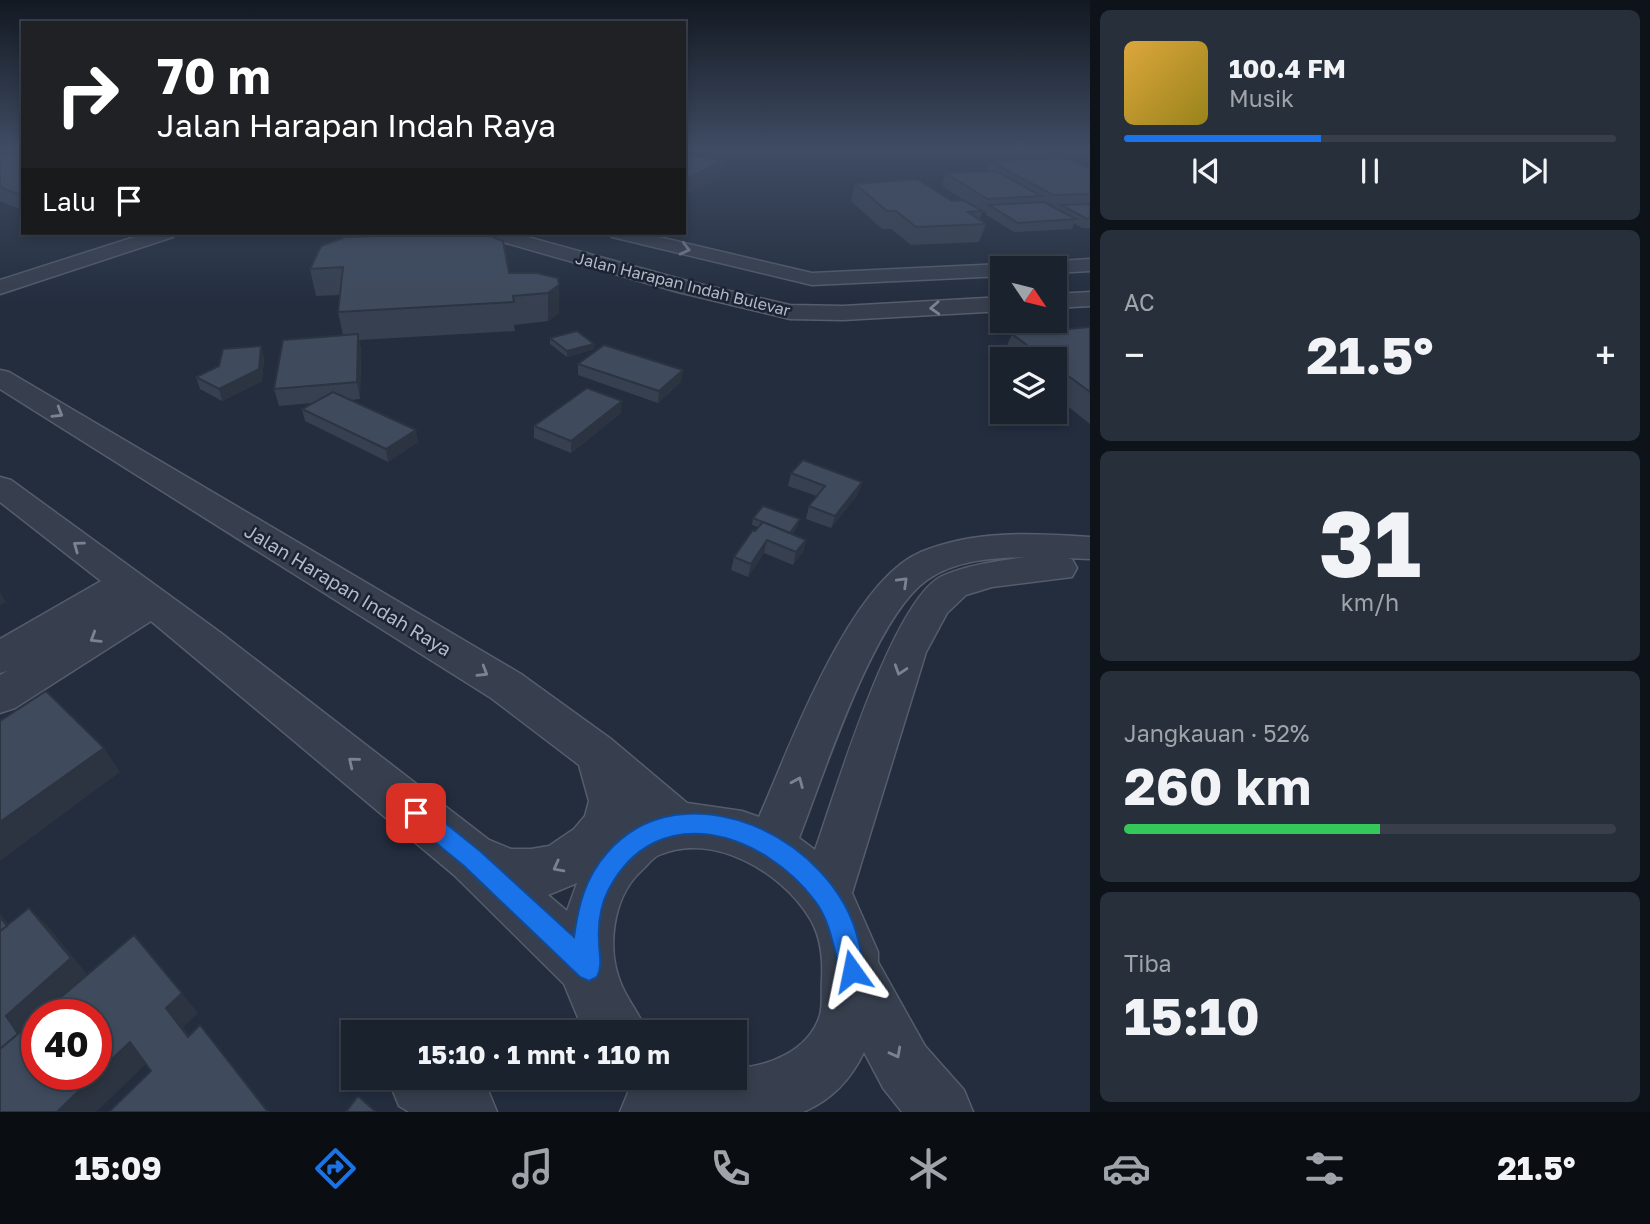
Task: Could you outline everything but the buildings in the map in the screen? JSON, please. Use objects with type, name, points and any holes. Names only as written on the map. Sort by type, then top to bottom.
[{"type":"street","points":[[0,271],[115,235]]},
{"type":"street","points":[[0,287],[160,235]]},
{"type":"street","name":"Jalan Harapan Indah Bulevar","points":[[500,235],[723,291],[790,312],[813,314],[990,305]]},
{"type":"street","name":"Jalan Harapan Indah Bulevar","points":[[626,235],[752,270],[825,279],[990,271]]},
{"type":"street","points":[[1068,266],[1090,265]]},
{"type":"street","points":[[723,291],[752,270]]},
{"type":"street","points":[[1068,300],[1090,299]]},
{"type":"street","name":"Jalan Harapan Indah Raya","points":[[0,378],[506,686],[595,752],[678,826]]},
{"type":"street","points":[[0,487],[140,592],[472,858],[589,968]]},
{"type":"street","points":[[772,845],[856,649],[889,596],[914,572],[952,555],[998,547],[1090,548]]},
{"type":"street","points":[[825,895],[906,651],[934,604],[953,586],[989,575],[1026,569],[1090,569]]},
{"type":"street","points":[[0,658],[140,592]]},
{"type":"street","points":[[0,696],[140,592]]},
{"type":"street","points":[[472,858],[513,874],[545,873],[585,851],[607,825],[613,800],[609,783],[595,752]]},
{"type":"street","points":[[611,1020],[598,999],[589,968],[586,937],[590,909],[599,883],[614,862],[632,844],[654,832],[678,826],[725,826],[772,845],[801,867],[825,895],[844,931],[852,971],[852,1000],[846,1028],[832,1053],[813,1073],[789,1089],[761,1097],[751,1105],[692,1090]]},
{"type":"street","points":[[852,971],[904,1066],[942,1112]]},
{"type":"street","points":[[651,1112],[660,1090]]},
{"type":"route","points":[[416,813],[472,858],[589,968],[586,937],[590,909],[599,883],[614,862],[632,844],[654,832],[701,824],[725,826],[749,834],[772,845],[801,867],[825,895],[844,931],[852,971]]}]
